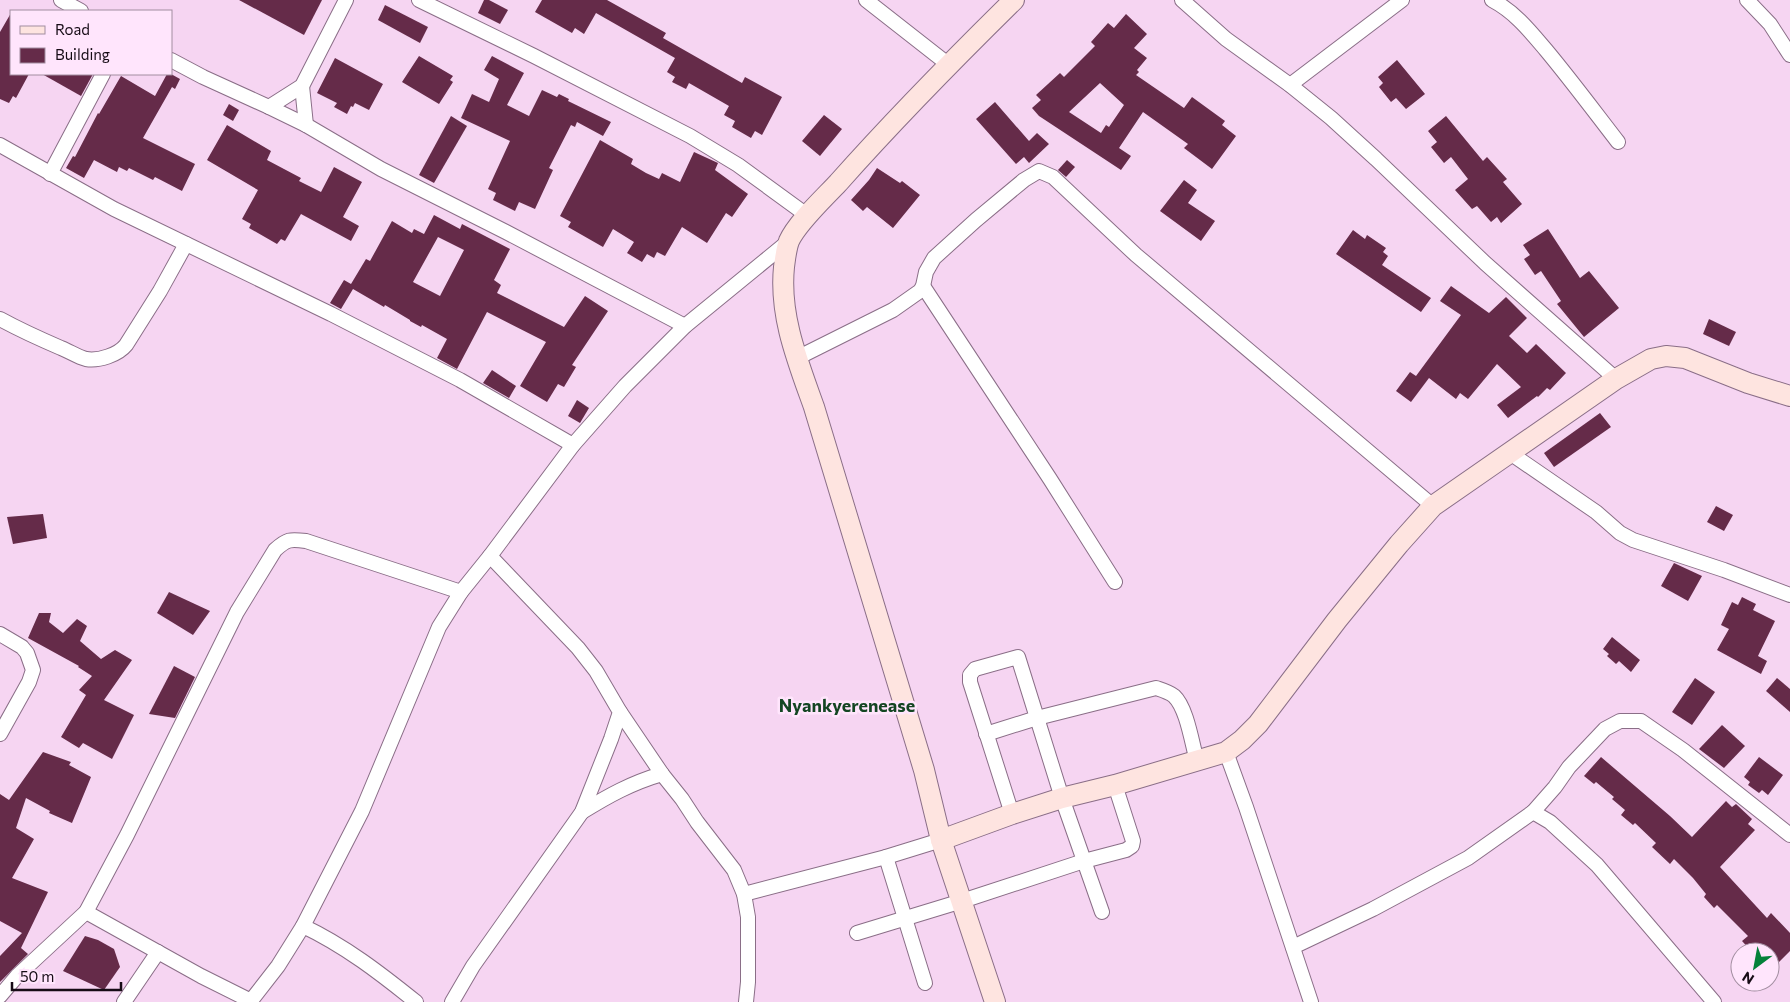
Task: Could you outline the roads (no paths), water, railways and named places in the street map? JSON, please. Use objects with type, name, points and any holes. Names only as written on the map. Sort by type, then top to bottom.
[{"type":"street","points":[[61,0],[80,10]]},
{"type":"street","points":[[270,107],[302,86],[346,0]]},
{"type":"street","points":[[419,0],[534,56],[690,136],[738,165],[808,216]]},
{"type":"street","points":[[866,0],[949,65]]},
{"type":"street","points":[[86,912],[201,976],[251,1001],[278,966],[303,926],[362,811],[440,627],[461,592],[573,445],[626,386],[685,326],[790,241],[808,216],[856,163],[1014,0]]},
{"type":"street","points":[[1182,0],[1226,39],[1331,118],[1486,264],[1616,379]]},
{"type":"street","points":[[1290,86],[1402,0]]},
{"type":"street","points":[[1492,0],[1514,15],[1523,24],[1569,78],[1618,142]]},
{"type":"street","points":[[1747,0],[1770,24],[1790,55]]},
{"type":"street","points":[[172,61],[203,78],[270,107],[381,169],[685,326]]},
{"type":"street","points":[[50,174],[102,75]]},
{"type":"street","points":[[302,86],[306,126]]},
{"type":"street","points":[[0,145],[114,209],[331,314],[460,380],[573,445]]},
{"type":"street","points":[[797,358],[893,310],[920,291],[926,272],[934,258],[1024,180],[1039,171],[1053,177],[1136,255],[1433,506]]},
{"type":"street","points":[[790,241],[782,286],[788,325],[924,770],[941,840],[995,1002]]},
{"type":"street","points":[[0,319],[16,328],[85,358],[100,358],[112,354],[126,345],[164,284],[186,244]]},
{"type":"street","points":[[923,286],[1050,479],[1115,582]]},
{"type":"street","points":[[744,894],[886,857],[1062,798],[1115,785],[1226,752],[1242,740],[1258,724],[1398,544],[1433,506],[1616,379],[1651,359],[1666,356],[1685,358],[1748,383],[1790,396]]},
{"type":"street","points":[[1510,452],[1596,512],[1620,533],[1633,540],[1716,567],[1790,595]]},
{"type":"street","points":[[0,996],[48,945],[86,912],[131,827],[237,612],[275,550],[283,542],[288,540],[306,541],[461,592]]},
{"type":"street","points":[[490,556],[578,648],[596,671],[620,712],[662,774],[734,870],[744,894],[748,917],[748,982],[746,1002]]},
{"type":"street","points":[[0,634],[22,647],[27,653],[33,670],[29,682],[0,734]]},
{"type":"street","points":[[1012,814],[970,682],[970,675],[975,669],[1018,657],[1062,798],[1102,912]]},
{"type":"street","points":[[986,734],[1037,718],[1156,688],[1167,691],[1175,697],[1182,707],[1197,761]]},
{"type":"street","points":[[452,1002],[473,966],[582,812],[620,712]]},
{"type":"street","points":[[1293,947],[1373,909],[1468,858],[1533,812],[1555,787],[1569,767],[1605,729],[1620,721],[1641,721],[1683,750],[1790,835]]},
{"type":"street","points":[[1226,752],[1310,1002]]},
{"type":"street","points":[[582,812],[639,780],[662,774]]},
{"type":"street","points":[[856,933],[1084,861],[1126,850],[1132,846],[1134,841],[1115,785]]},
{"type":"street","points":[[1533,812],[1550,822],[1597,865],[1714,1002]]},
{"type":"street","points":[[886,857],[925,983]]},
{"type":"street","points":[[303,926],[330,939],[362,959],[416,1002]]},
{"type":"street","points":[[124,1002],[158,952]]},
{"type":"district","name":"Nyankyerenease","points":[[847,706]]}]
